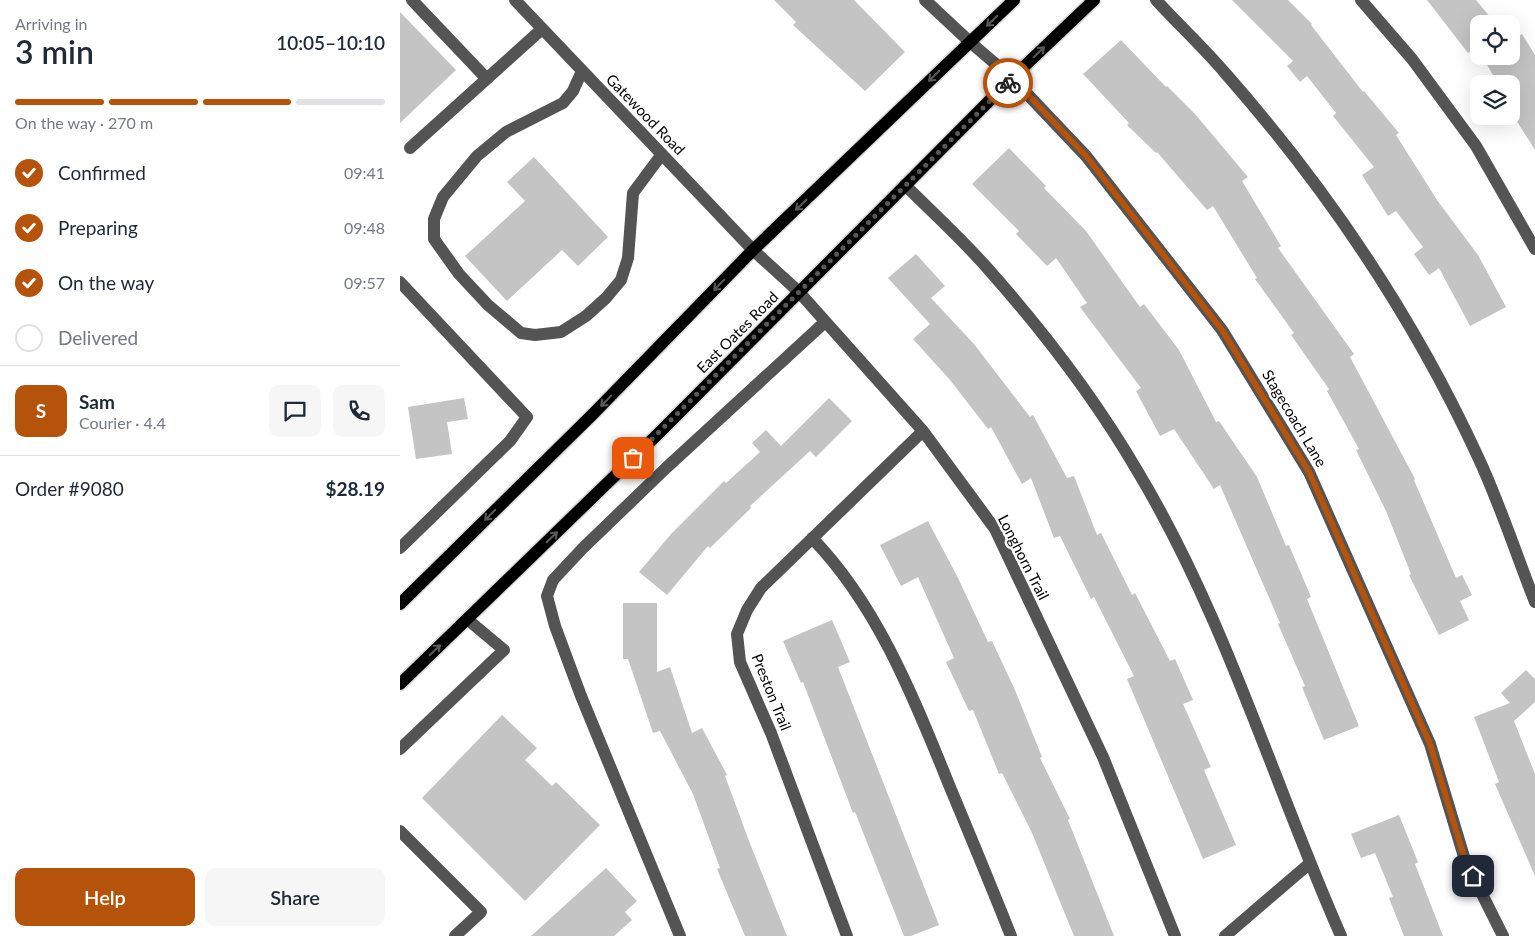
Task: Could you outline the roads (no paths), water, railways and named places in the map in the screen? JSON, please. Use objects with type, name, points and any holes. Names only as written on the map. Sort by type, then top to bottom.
[{"type":"main road","points":[[400,604],[593,414],[754,250],[1014,0]]},
{"type":"main road","name":"East Oates Road","points":[[400,684],[659,433],[1012,78],[1094,0]]},
{"type":"street","points":[[412,0],[487,79]]},
{"type":"street","name":"Gatewood Road","points":[[514,0],[754,250]]},
{"type":"street","name":"Stagecoach Lane","points":[[925,0],[1012,78],[1086,156],[1222,330],[1309,472],[1430,744],[1465,860],[1502,936]]},
{"type":"street","points":[[1156,0],[1225,72],[1268,123],[1318,188],[1382,280],[1429,360],[1479,458],[1535,602]]},
{"type":"street","points":[[1361,0],[1412,59],[1476,146],[1535,248]]},
{"type":"street","points":[[410,148],[542,29]]},
{"type":"street","points":[[582,71],[573,91],[563,103],[506,132],[477,156],[442,197],[434,219],[434,239],[459,274],[488,305],[521,333],[535,335],[561,332],[586,316],[606,298],[621,280],[628,258],[633,193],[662,154]]},
{"type":"street","points":[[906,185],[989,269],[1099,409],[1139,473],[1178,545],[1220,637],[1309,864],[1341,936]]},
{"type":"street","name":"Longhorn Trail","points":[[754,250],[799,292],[923,431],[995,529],[1103,757],[1175,936]]},
{"type":"street","points":[[400,282],[527,417],[510,441],[400,548]]},
{"type":"street","points":[[680,936],[554,626],[547,596],[553,580],[583,548],[666,468],[825,322]]},
{"type":"street","name":"Preston Trail","points":[[847,936],[770,733],[740,662],[737,634],[747,610],[761,588],[923,431]]},
{"type":"street","points":[[812,538],[835,562],[896,662],[924,718],[1011,936]]},
{"type":"street","points":[[400,749],[504,650],[467,618]]},
{"type":"street","points":[[400,831],[481,912],[454,936]]},
{"type":"street","points":[[1225,936],[1309,864]]}]
